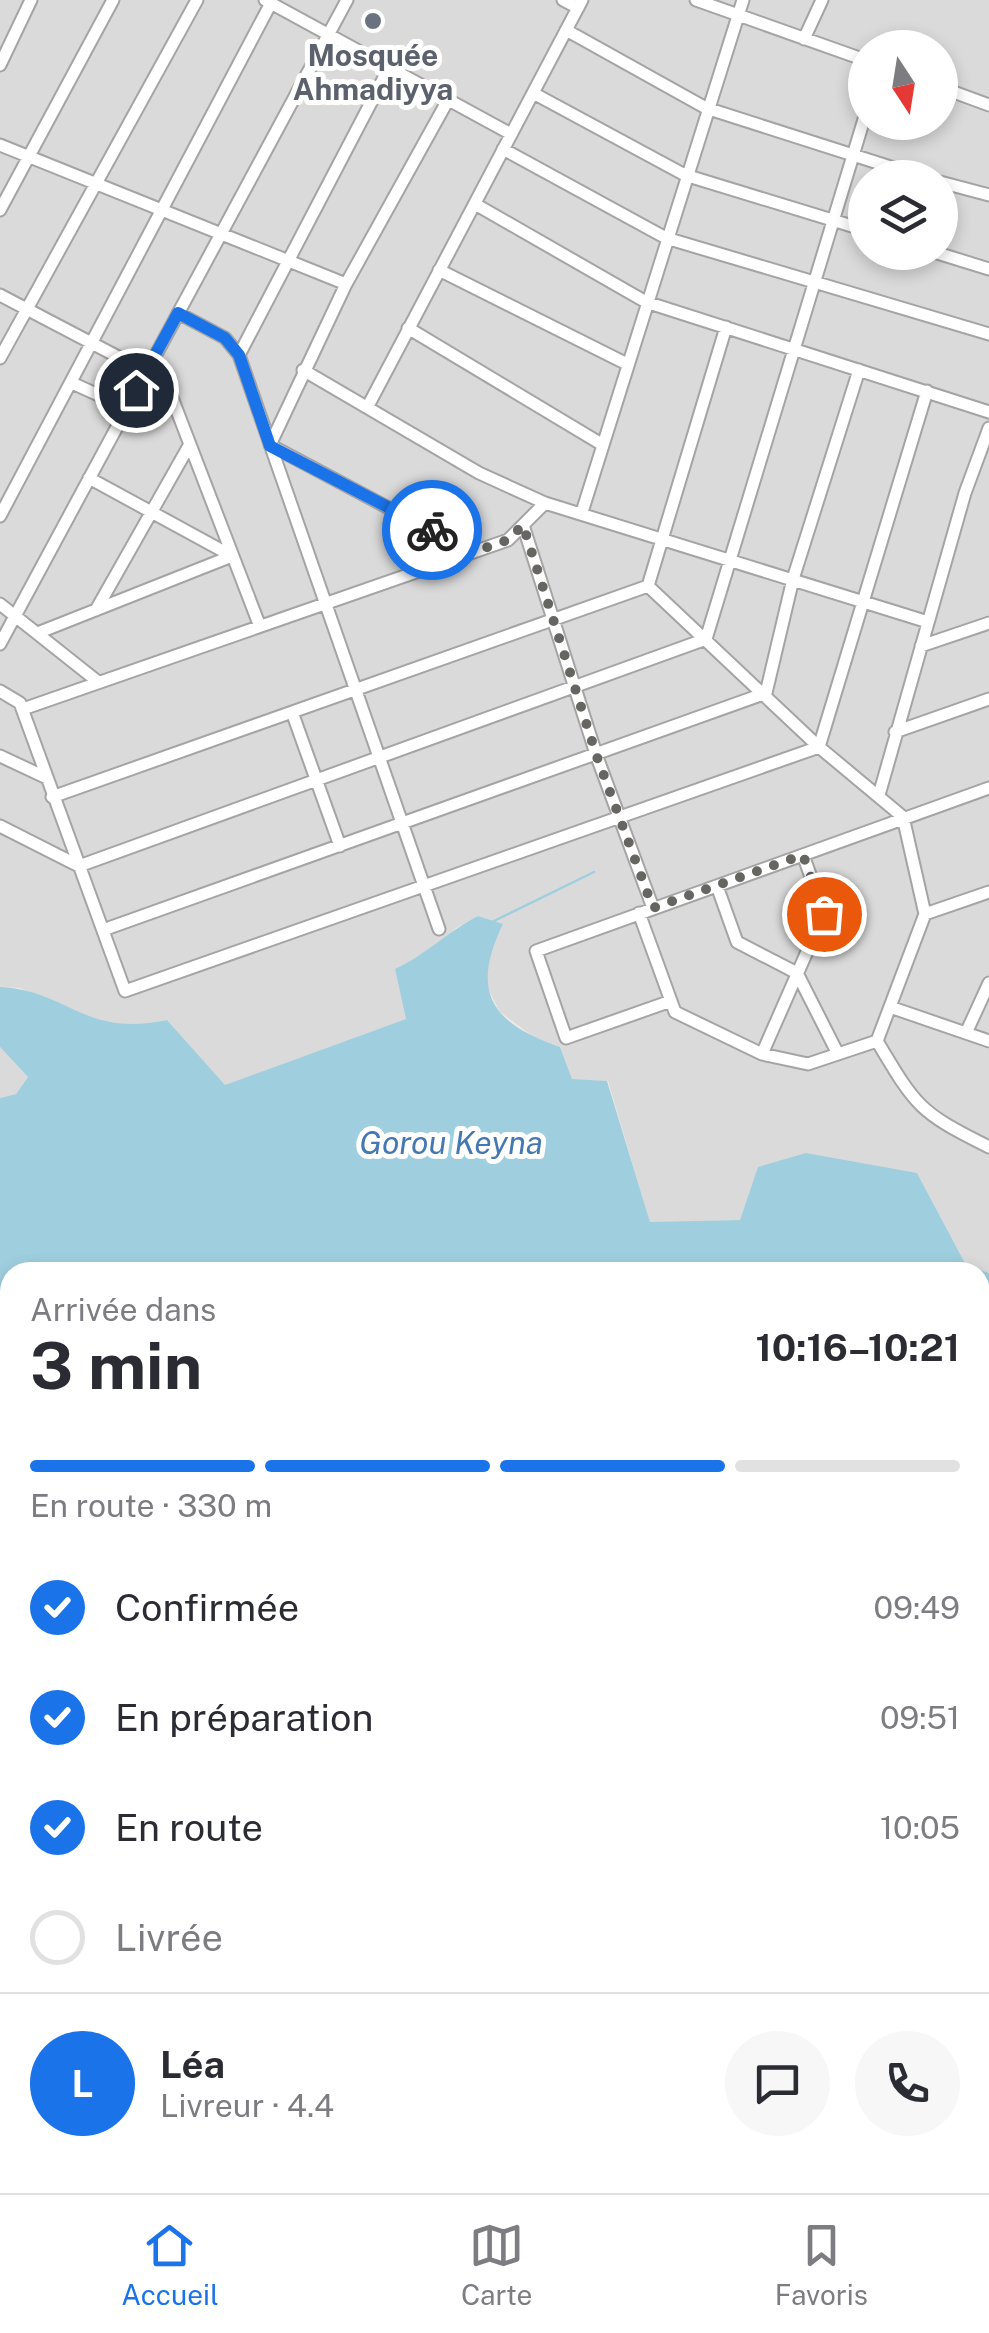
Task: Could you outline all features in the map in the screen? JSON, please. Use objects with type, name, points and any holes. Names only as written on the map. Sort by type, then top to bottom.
[{"type":"street","points":[[0,66],[31,0]]},
{"type":"street","points":[[0,210],[113,0]]},
{"type":"street","points":[[0,358],[197,0]]},
{"type":"street","points":[[0,644],[346,0]]},
{"type":"street","points":[[368,406],[580,4],[564,0]]},
{"type":"street","points":[[696,0],[848,54]]},
{"type":"street","points":[[582,512],[743,0]]},
{"type":"street","points":[[804,38],[822,0]]},
{"type":"street","points":[[0,516],[268,2],[511,134]]},
{"type":"street","points":[[566,30],[706,108],[865,160]]},
{"type":"street","points":[[239,355],[389,68]]},
{"type":"street","points":[[533,93],[685,175],[848,225]]},
{"type":"street","points":[[958,94],[989,105]]},
{"type":"street","points":[[270,446],[346,284],[448,100]]},
{"type":"street","points":[[706,639],[857,140]]},
{"type":"street","points":[[0,146],[346,284]]},
{"type":"street","points":[[503,149],[666,238],[989,334]]},
{"type":"street","points":[[958,187],[989,196]]},
{"type":"street","points":[[475,204],[646,302],[989,412]]},
{"type":"street","points":[[958,259],[989,269]]},
{"type":"street","points":[[439,270],[627,364]]},
{"type":"street","points":[[0,295],[166,382],[259,624]]},
{"type":"street","points":[[178,313],[225,338],[239,355],[439,929]]},
{"type":"street","points":[[648,586],[726,327]]},
{"type":"street","points":[[408,328],[602,445]]},
{"type":"street","points":[[304,370],[480,473],[546,504],[928,622]]},
{"type":"street","points":[[766,692],[793,579],[859,370]]},
{"type":"street","points":[[72,383],[127,408]]},
{"type":"street","points":[[819,747],[926,391]]},
{"type":"street","points":[[879,796],[894,732],[965,493],[988,440]]},
{"type":"street","points":[[96,610],[190,444]]},
{"type":"street","points":[[270,446],[448,539],[456,558]]},
{"type":"street","points":[[89,478],[232,556]]},
{"type":"street","points":[[23,709],[508,540],[546,504]]},
{"type":"street","points":[[523,525],[597,757],[653,908]]},
{"type":"street","points":[[40,632],[232,556]]},
{"type":"street","points":[[52,796],[648,586]]},
{"type":"street","points":[[648,586],[766,692],[819,747],[903,817],[925,914],[877,1042]]},
{"type":"street","points":[[0,604],[98,681]]},
{"type":"street","points":[[921,646],[989,623]]},
{"type":"street","points":[[0,826],[79,866],[706,639]]},
{"type":"street","points":[[0,691],[23,709],[125,992],[620,821],[819,747]]},
{"type":"street","points":[[103,930],[597,757],[766,692]]},
{"type":"street","points":[[894,732],[989,700]]},
{"type":"street","points":[[292,712],[340,846]]},
{"type":"street","points":[[0,756],[47,778]]},
{"type":"street","points":[[670,1001],[566,1038],[536,951],[989,788]]},
{"type":"street","points":[[762,1054],[824,914],[803,855]]},
{"type":"street","points":[[717,886],[737,942],[798,973],[838,1054]]},
{"type":"street","points":[[925,914],[989,892]]},
{"type":"street","points":[[639,913],[674,1012],[762,1054],[808,1064],[877,1042]]},
{"type":"street","points":[[966,1033],[989,983]]},
{"type":"street","points":[[890,1007],[989,1041]]},
{"type":"street","points":[[877,1042],[914,1102],[928,1116],[989,1147]]},
{"type":"shaded area","points":[[0,0],[989,0],[989,1262],[964,1262],[917,1173],[759,1167],[740,1220],[650,1223],[608,1081],[572,1080],[560,1047],[535,1038],[500,1012],[484,981],[489,953],[503,924],[478,916],[456,928],[431,952],[395,969],[407,1019],[225,1086],[167,1020],[135,1027],[103,1024],[20,988],[0,987]]},
{"type":"shaded area","points":[[0,1047],[28,1077],[16,1094],[0,1098]]},
{"type":"water","name":"Gorou Keyna","points":[[478,916],[503,924],[488,969],[493,1002],[517,1027],[560,1047],[572,1079],[607,1081],[650,1222],[740,1220],[758,1167],[806,1153],[917,1173],[964,1262],[0,1262],[0,1098],[16,1094],[28,1077],[0,1047],[0,987],[43,996],[115,1023],[167,1020],[225,1085],[406,1019],[395,969]]},
{"type":"waterway","points":[[492,922],[594,872]]},
{"type":"way so far","points":[[432,530],[448,539],[456,558],[508,540],[523,525],[597,757],[653,908],[803,855],[824,914]]},
{"type":"place","name":"Mosquée Ahmadiyya","points":[[373,21]]},
{"type":"route","points":[[136,390],[178,313],[225,338],[239,355],[270,446],[432,530]]}]
